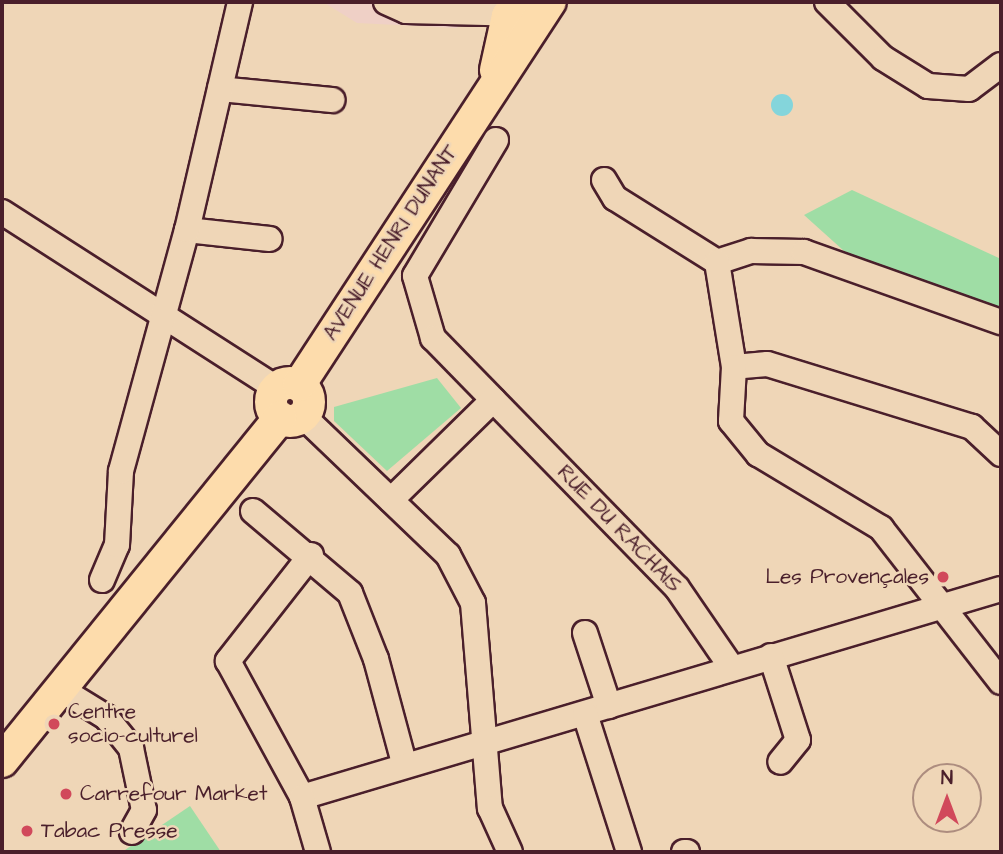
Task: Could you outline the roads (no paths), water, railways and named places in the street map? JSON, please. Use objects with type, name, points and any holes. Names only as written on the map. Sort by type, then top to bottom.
[{"type":"main road","points":[[483,101],[512,59],[530,8]]},
{"type":"main road","points":[[483,101],[530,8]]},
{"type":"main road","name":"AVENUE HENRI DUNANT","points":[[2,761],[62,690],[290,402],[483,101]]},
{"type":"street","points":[[102,580],[117,545],[121,471],[187,230],[240,2]]},
{"type":"street","points":[[386,2],[406,11],[530,8]]},
{"type":"street","points":[[827,2],[883,58],[929,86],[969,89],[1001,65]]},
{"type":"street","points":[[220,89],[332,100]]},
{"type":"street","name":"RUE DU RACHAIS","points":[[496,140],[415,276],[433,338],[677,587],[732,668]]},
{"type":"street","points":[[604,180],[615,198],[717,262],[734,367],[731,421],[758,454],[881,528],[945,606],[1001,682]]},
{"type":"street","points":[[2,212],[165,313],[290,402],[448,555],[473,603],[490,808],[510,852]]},
{"type":"street","points":[[187,230],[270,239]]},
{"type":"street","points":[[717,262],[751,251],[804,252],[1001,322]]},
{"type":"street","points":[[734,367],[767,364],[972,428],[1001,454]]},
{"type":"street","points":[[391,500],[493,400]]},
{"type":"street","points":[[253,511],[311,555],[350,593],[376,659],[404,764]]},
{"type":"street","points":[[311,555],[228,661],[302,797],[318,852]]},
{"type":"street","points":[[302,797],[404,764],[483,746],[771,656],[1001,589]]},
{"type":"street","points":[[585,633],[597,710],[629,852]]},
{"type":"street","points":[[771,656],[798,740],[780,762]]},
{"type":"street","points":[[62,690],[106,717],[131,748],[144,810],[132,832]]},
{"type":"water","points":[[782,94],[790,97],[793,105],[790,113],[782,116],[774,113],[771,105],[774,97]]},
{"type":"place","name":"Les Provençales","points":[[943,577]]},
{"type":"place","name":"Centre socio-culturel","points":[[54,724]]},
{"type":"place","name":"Carrefour Market","points":[[66,794]]},
{"type":"place","name":"Tabac Presse","points":[[27,831]]}]
